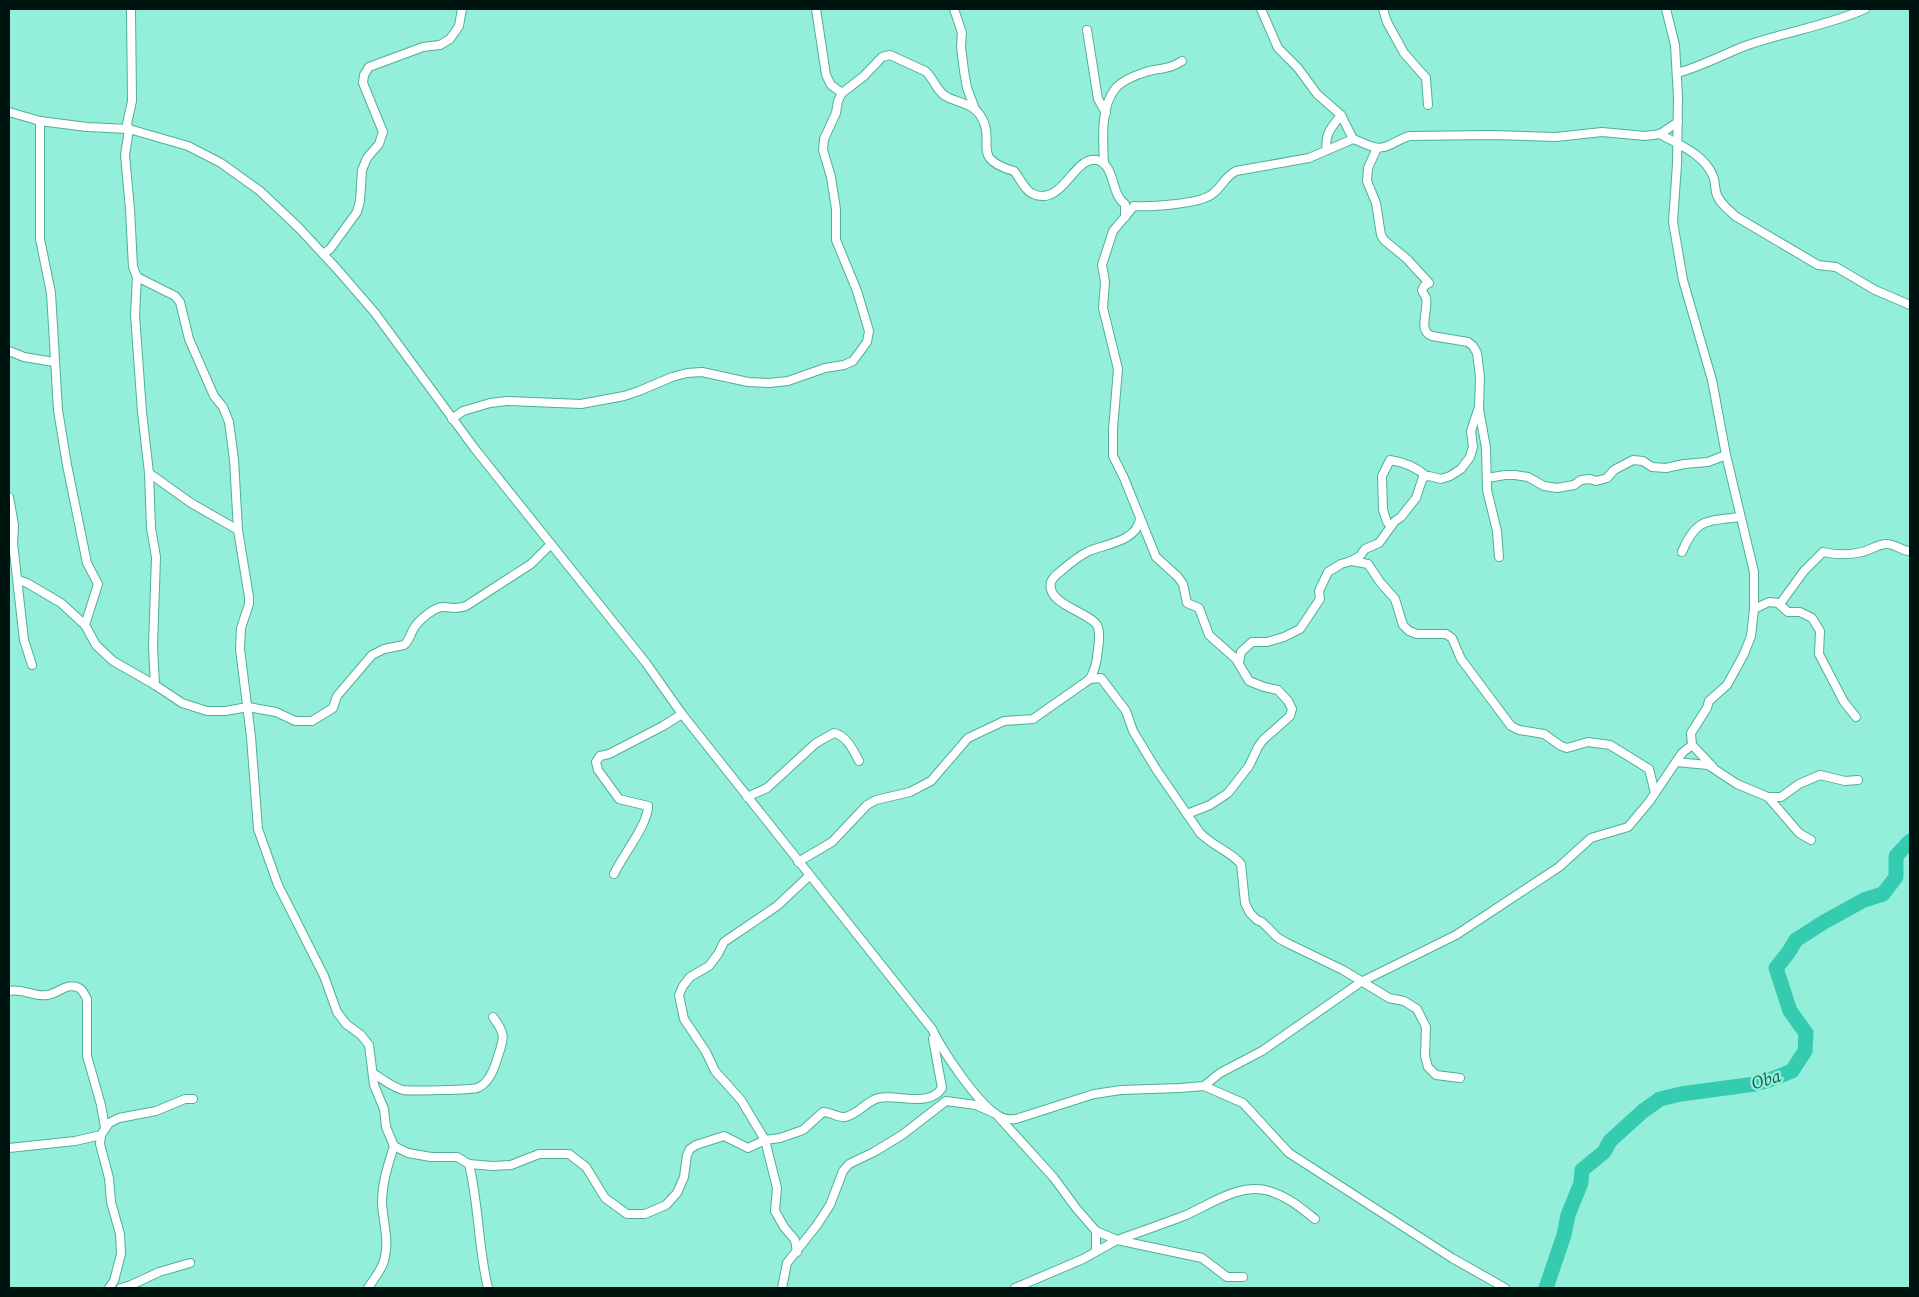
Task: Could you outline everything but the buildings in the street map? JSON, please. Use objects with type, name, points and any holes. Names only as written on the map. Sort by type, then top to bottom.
[{"type":"street","points":[[131,9],[132,101],[127,124],[129,129],[125,155],[133,267],[137,277],[135,315],[142,412],[149,472],[151,528],[156,557],[153,646],[155,685]]},
{"type":"street","points":[[323,254],[330,250],[357,212],[360,201],[362,170],[367,158],[379,144],[383,132],[363,83],[364,75],[369,67],[422,47],[440,45],[450,39],[459,26],[462,9]]},
{"type":"street","points":[[816,9],[826,75],[831,85],[842,93]]},
{"type":"street","points":[[954,9],[962,33],[961,46],[967,88],[975,109],[984,124],[988,155],[991,162],[1014,171],[1032,194],[1043,196],[1061,188],[1083,164],[1096,160],[1104,164],[1110,174],[1116,194],[1119,200],[1125,204],[1125,217]]},
{"type":"street","points":[[1261,9],[1278,48],[1298,68],[1317,94],[1341,115],[1353,139],[1377,148],[1383,148],[1400,138],[1410,136],[1490,135],[1556,137],[1602,132],[1645,136],[1660,134],[1678,122]]},
{"type":"street","points":[[1383,9],[1386,22],[1404,53],[1426,78],[1428,105]]},
{"type":"street","points":[[1666,9],[1675,45],[1677,73],[1678,122],[1673,222],[1683,280],[1712,380],[1726,455],[1754,572],[1754,609],[1751,636],[1744,654],[1727,685],[1709,701],[1707,708],[1691,733],[1692,745],[1713,768],[1736,784],[1768,797],[1781,797],[1799,784],[1820,775],[1845,781],[1858,780]]},
{"type":"street","points":[[1677,73],[1690,70],[1744,47],[1797,32],[1865,9]]},
{"type":"street","points":[[1087,30],[1098,100],[1106,113]]},
{"type":"street","points":[[452,419],[463,411],[490,403],[507,401],[580,404],[624,396],[639,392],[672,376],[687,373],[702,372],[748,382],[768,383],[788,381],[825,368],[844,365],[853,361],[867,342],[869,331],[857,291],[836,240],[836,209],[832,177],[824,150],[824,139],[836,113],[842,93],[864,76],[878,59],[890,55],[925,71],[930,75],[938,90],[945,96],[975,109]]},
{"type":"street","points":[[1104,164],[1106,104],[1115,88],[1125,80],[1149,72],[1171,68],[1182,61]]},
{"type":"street","points":[[960,102],[967,88]]},
{"type":"street","points":[[9,112],[40,121],[87,127],[129,129],[188,146],[221,163],[260,191],[323,254],[375,313],[452,419],[646,663],[682,714],[809,876],[932,1029],[939,1043],[972,1089],[1054,1178],[1096,1231],[1117,1240],[1202,1258],[1226,1277],[1242,1277]]},
{"type":"street","points":[[1327,150],[1325,140],[1328,132],[1341,115]]},
{"type":"street","points":[[40,121],[40,239],[51,292],[58,410],[87,563],[98,584],[85,625]]},
{"type":"street","points":[[1660,134],[1677,144],[1689,148],[1701,159],[1713,176],[1716,194],[1725,207],[1735,216],[1818,265],[1836,267],[1875,290],[1910,305]]},
{"type":"street","points":[[1187,814],[1210,805],[1228,793],[1249,766],[1258,746],[1292,714],[1292,709],[1288,700],[1278,690],[1264,688],[1249,681],[1243,674],[1239,663],[1209,635],[1199,608],[1187,603],[1183,584],[1178,577],[1156,557],[1113,456],[1113,429],[1118,369],[1104,308],[1105,282],[1102,264],[1111,236],[1134,206],[1150,206],[1210,196],[1218,189],[1228,175],[1236,171],[1310,158],[1353,139]]},
{"type":"street","points":[[1377,148],[1368,168],[1368,182],[1376,203],[1384,240],[1407,259],[1429,284],[1424,286],[1422,290],[1426,298],[1424,330],[1428,335],[1448,340],[1462,340],[1472,346],[1477,353],[1480,377],[1479,407],[1486,448],[1485,475],[1497,531],[1499,557]]},
{"type":"street","points":[[137,277],[175,296],[180,302],[189,339],[201,368],[214,396],[223,407],[230,422],[238,530],[249,597],[249,604],[241,628],[240,638],[258,829],[278,885],[324,976],[337,1012],[346,1024],[361,1035],[369,1045],[376,1091],[384,1109],[388,1132],[394,1146],[408,1153],[431,1157],[457,1157],[469,1164],[493,1166],[511,1165],[540,1154],[569,1154],[586,1167],[605,1198],[627,1214],[645,1214],[666,1205],[677,1193],[684,1177],[687,1156],[690,1149],[696,1145],[724,1136],[748,1148],[766,1140],[780,1138],[803,1130],[823,1112],[829,1112],[844,1118],[878,1098],[918,1099],[939,1093],[942,1088],[932,1029]]},
{"type":"street","points":[[9,351],[24,357],[54,362]]},
{"type":"street","points":[[1391,526],[1387,522],[1383,510],[1382,476],[1390,460],[1399,461],[1419,470],[1426,476],[1441,479],[1450,476],[1466,464],[1473,447],[1471,431],[1479,407]]},
{"type":"street","points":[[1487,478],[1515,475],[1528,477],[1544,486],[1556,488],[1574,485],[1581,480],[1590,479],[1596,481],[1608,478],[1614,470],[1633,460],[1644,461],[1652,466],[1666,468],[1708,462],[1726,455]]},
{"type":"street","points":[[149,472],[192,503],[238,530]]},
{"type":"street","points":[[1239,663],[1241,652],[1252,642],[1267,642],[1284,638],[1300,629],[1320,599],[1319,591],[1328,572],[1360,556],[1365,549],[1379,543],[1391,526],[1416,498],[1423,478],[1426,476]]},
{"type":"street","points":[[9,496],[14,525],[13,542],[24,640],[32,665]]},
{"type":"street","points":[[1682,552],[1693,530],[1702,524],[1715,519],[1740,517]]},
{"type":"street","points":[[798,862],[832,842],[867,805],[876,800],[910,792],[931,781],[968,738],[1004,721],[1033,719],[1090,679],[1094,671],[1098,651],[1099,634],[1097,625],[1089,618],[1072,610],[1060,600],[1052,591],[1050,585],[1053,578],[1064,567],[1087,552],[1129,536],[1137,529],[1140,518]]},
{"type":"street","points":[[18,580],[27,583],[60,603],[85,625],[96,645],[113,661],[182,703],[207,711],[225,712],[248,707],[276,712],[295,721],[312,721],[333,708],[337,696],[372,655],[384,649],[404,645],[410,638],[414,627],[433,611],[442,607],[456,610],[466,606],[531,564],[551,544]]},
{"type":"street","points":[[1780,604],[1804,571],[1824,552],[1842,554],[1864,552],[1883,544],[1892,544],[1910,552]]},
{"type":"street","points":[[1351,561],[1368,564],[1395,599],[1403,625],[1409,631],[1417,634],[1446,634],[1452,638],[1461,659],[1511,726],[1518,730],[1544,734],[1567,748],[1588,742],[1610,745],[1649,769],[1656,792]]},
{"type":"street","points":[[1754,609],[1769,602],[1780,604],[1788,612],[1806,614],[1818,626],[1821,639],[1819,654],[1844,702],[1856,717]]},
{"type":"street","points":[[1090,679],[1101,678],[1114,693],[1126,711],[1133,731],[1156,769],[1209,842],[1230,854],[1241,864],[1245,903],[1250,913],[1278,938],[1343,970],[1389,998],[1404,1001],[1417,1009],[1426,1027],[1425,1056],[1428,1067],[1436,1075],[1460,1078]]},
{"type":"street","points":[[614,874],[621,858],[635,838],[648,811],[648,806],[619,799],[598,770],[596,762],[600,756],[609,754],[682,714]]},
{"type":"street","points":[[747,797],[767,788],[816,743],[834,733],[840,734],[846,740],[859,761]]},
{"type":"street","points":[[1204,1086],[1220,1072],[1262,1051],[1361,982],[1456,935],[1559,867],[1591,838],[1628,827],[1638,817],[1656,792],[1682,752],[1692,745]]},
{"type":"street","points":[[1676,762],[1698,764],[1713,768]]},
{"type":"street","points":[[1768,797],[1799,832],[1811,840]]},
{"type":"street","points":[[797,1252],[795,1240],[784,1227],[775,1211],[777,1188],[766,1140],[741,1100],[715,1071],[706,1052],[684,1019],[679,995],[690,977],[709,966],[724,942],[777,906],[809,876]]},
{"type":"street","points":[[9,991],[16,989],[25,993],[45,995],[54,994],[61,988],[77,987],[83,991],[86,999],[87,1056],[101,1105],[103,1131],[100,1144],[109,1178],[111,1202],[120,1234],[122,1254],[114,1281],[109,1288]]},
{"type":"street","points":[[373,1073],[403,1090],[418,1092],[430,1089],[478,1088],[486,1082],[491,1074],[499,1055],[503,1038],[503,1030],[493,1017]]},
{"type":"street","points":[[782,1288],[788,1263],[830,1205],[843,1171],[849,1164],[902,1136],[946,1101],[976,1105],[1009,1120],[1094,1094],[1121,1090],[1204,1086],[1243,1104],[1289,1153],[1452,1258],[1505,1288]]},
{"type":"street","points":[[9,1148],[75,1141],[103,1131],[109,1123],[119,1118],[156,1110],[185,1099],[193,1099]]},
{"type":"street","points":[[368,1288],[384,1262],[386,1244],[382,1204],[384,1178],[394,1146]]},
{"type":"street","points":[[469,1164],[475,1188],[484,1272],[488,1288]]},
{"type":"street","points":[[1015,1288],[1117,1240],[1186,1215],[1238,1191],[1252,1189],[1269,1190],[1290,1200],[1315,1219]]},
{"type":"street","points":[[1096,1231],[1096,1251]]},
{"type":"street","points":[[120,1288],[131,1286],[159,1272],[190,1263]]},
{"type":"waterway","name":"Oba","points":[[1546,1288],[1564,1235],[1568,1215],[1581,1183],[1582,1170],[1604,1152],[1610,1141],[1643,1111],[1660,1099],[1681,1094],[1755,1084],[1792,1071],[1805,1051],[1806,1033],[1790,1011],[1776,968],[1796,940],[1864,900],[1883,894],[1896,877],[1896,856],[1910,841]]}]
